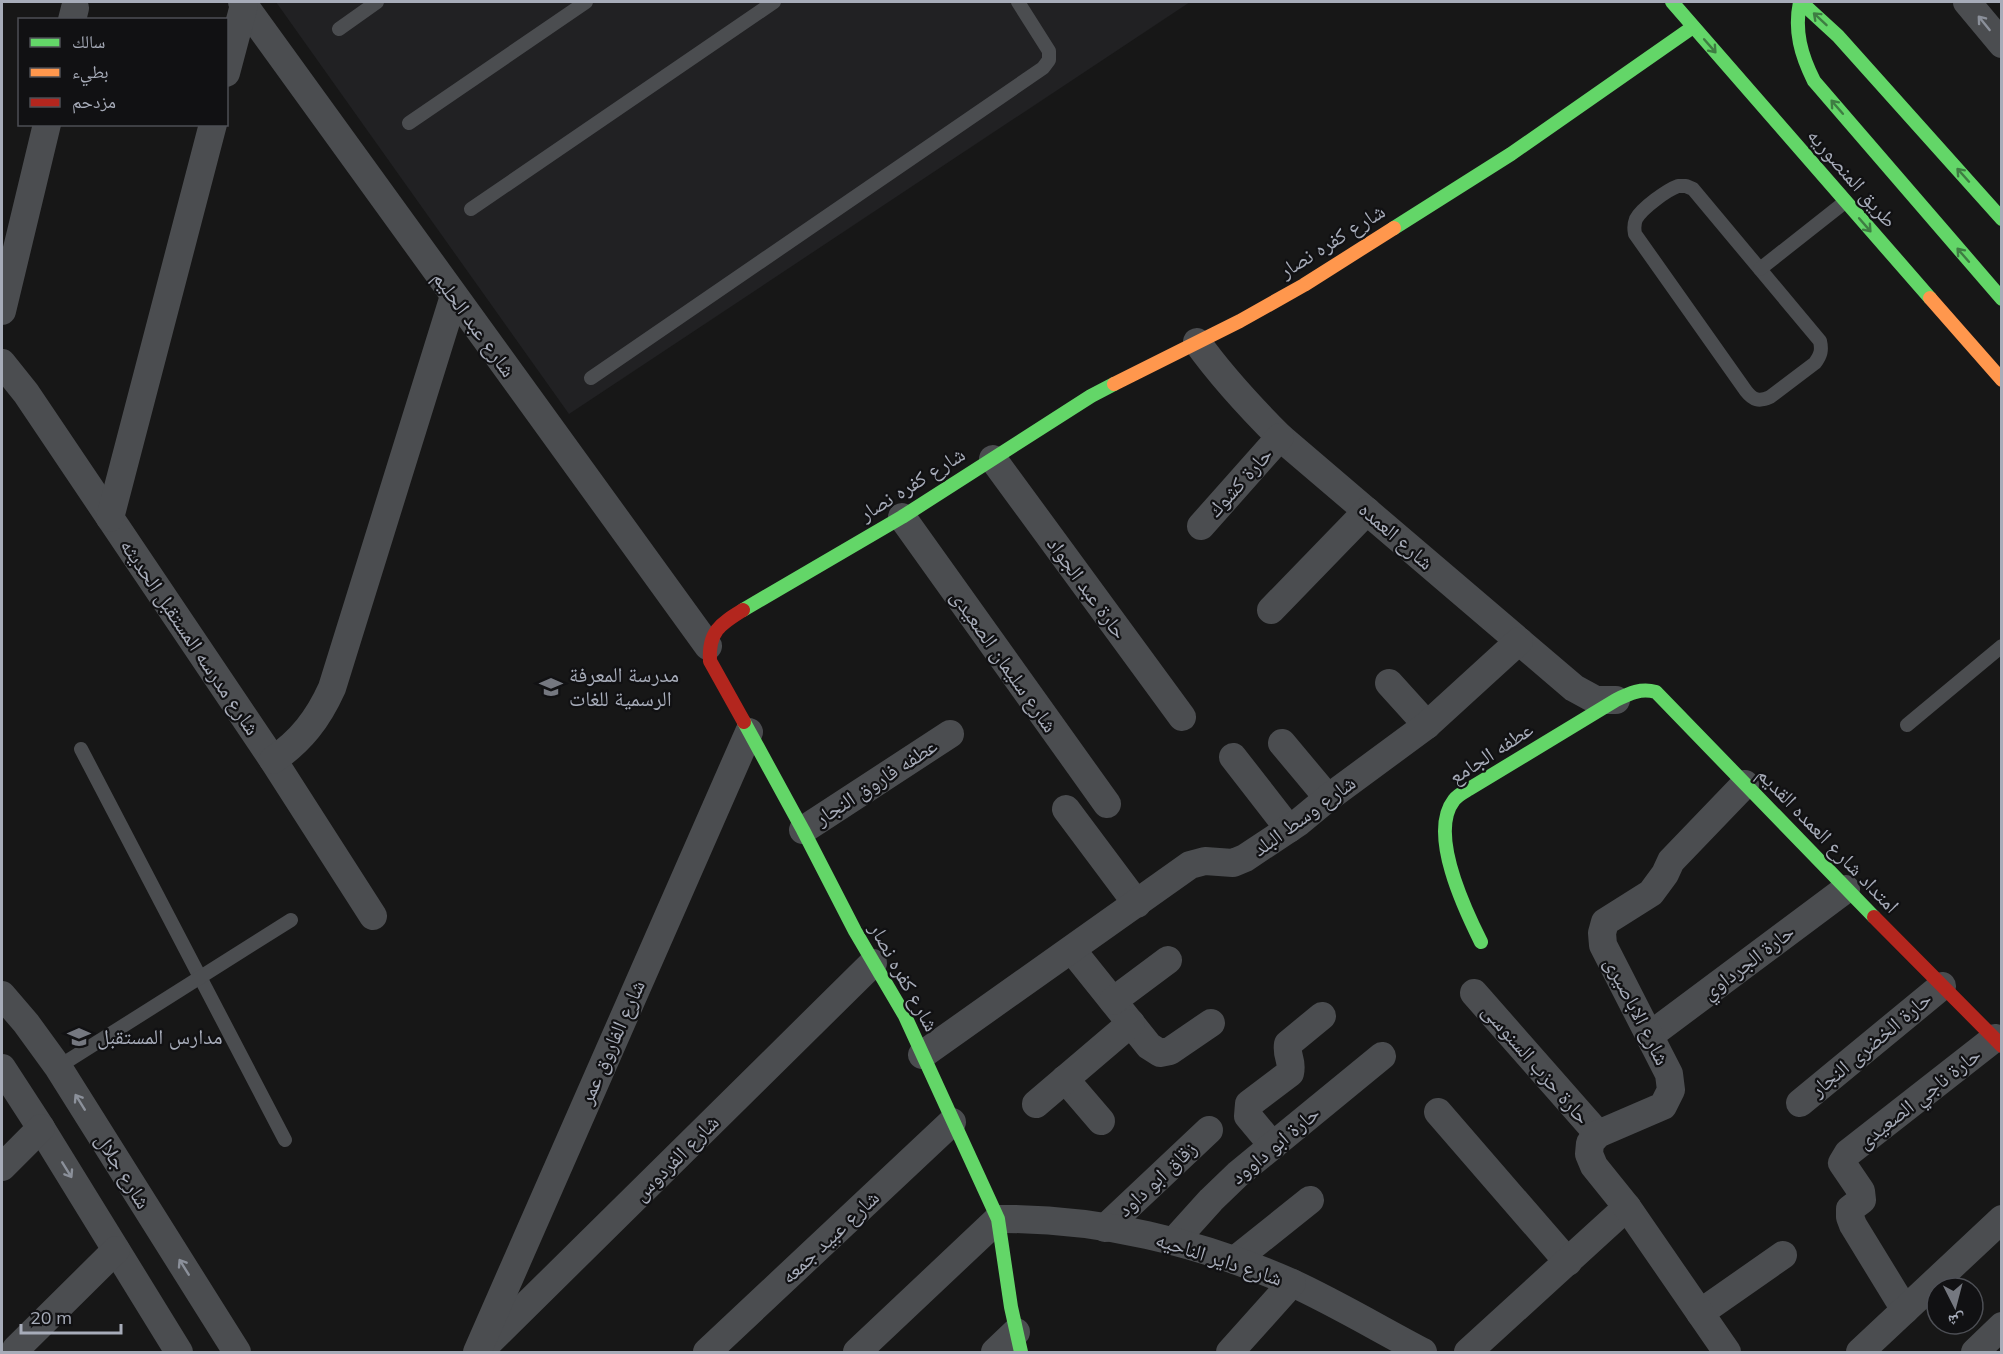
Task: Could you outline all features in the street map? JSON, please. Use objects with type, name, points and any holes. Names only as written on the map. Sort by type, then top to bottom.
[{"type":"street","name":"طريق المنصوريه","points":[[1672,2],[2001,380]]},
{"type":"street","name":"طريق المنصوريه","points":[[1801,2],[1797,26],[1799,47],[1803,60],[1815,81],[2001,299]]},
{"type":"street","points":[[1801,2],[1839,36],[2001,219]]},
{"type":"street","points":[[1967,2],[2001,44]]},
{"type":"street","points":[[228,65],[243,3]]},
{"type":"street","name":"شارع عبد الحليم","points":[[243,3],[708,646]]},
{"type":"street","name":"شارع كفره نصار","points":[[1019,1342],[998,1219],[905,1016],[873,963],[710,661],[708,646],[714,631],[726,620],[902,517],[1091,396],[1240,321],[1304,285],[1491,166],[1693,27]]},
{"type":"street","points":[[2,311],[46,126]]},
{"type":"street","points":[[110,518],[212,126]]},
{"type":"street","points":[[273,760],[289,749],[308,729],[332,688],[454,296]]},
{"type":"street","name":"شارع العمده","points":[[1197,342],[1246,403],[1280,437],[1574,688],[1596,700],[1616,700]]},
{"type":"street","name":"شارع مدرسه المستقبل الحديثه","points":[[2,363],[26,393],[273,760],[373,916]]},
{"type":"street","name":"حارة كشوك","points":[[1201,526],[1280,437]]},
{"type":"street","name":"حارة عبد الجواد","points":[[993,459],[1182,717]]},
{"type":"street","points":[[1271,610],[1367,510]]},
{"type":"street","name":"شارع سليمان الصعيدى","points":[[902,517],[1107,804]]},
{"type":"street","name":"شارع وسط البلد","points":[[922,1055],[1190,866],[1205,861],[1233,863],[1245,858],[1289,829],[1426,725],[1519,641]]},
{"type":"street","points":[[1389,683],[1426,725]]},
{"type":"street","name":"امتداد شارع العمده القديم","points":[[1616,700],[1635,691],[1647,689],[1656,692],[1998,1042]]},
{"type":"street","name":"عطفه الجامع","points":[[1481,942],[1456,887],[1449,858],[1446,827],[1454,800],[1616,700]]},
{"type":"street","name":"شارع الفاروق عمر","points":[[478,1353],[749,732]]},
{"type":"street","name":"عطفه فاروق النجار","points":[[803,830],[950,734]]},
{"type":"street","points":[[1282,743],[1328,798]]},
{"type":"street","points":[[1233,757],[1289,829]]},
{"type":"street","name":"شارع الاباصيرى","points":[[1598,1134],[1663,1106],[1671,1090],[1669,1074],[1603,945],[1602,933],[1605,922],[1651,893],[1665,874],[1671,861],[1745,784]]},
{"type":"street","points":[[1066,809],[1137,904]]},
{"type":"street","name":"حارة الجرداوي","points":[[1649,1036],[1846,889]]},
{"type":"street","points":[[1072,950],[1149,1046],[1161,1053],[1170,1051],[1211,1023]]},
{"type":"street","points":[[1113,1001],[1168,960]]},
{"type":"street","name":"شارع الفردوس","points":[[478,1353],[873,963]]},
{"type":"street","name":"حارة الخضرى النجار","points":[[1800,1103],[1942,986]]},
{"type":"street","name":"حارة حزب السنوسى","points":[[1474,993],[1598,1134]]},
{"type":"street","name":"شارع جلال","points":[[2,994],[58,1067],[237,1353]]},
{"type":"street","points":[[1273,1146],[1248,1116],[1249,1104],[1290,1073],[1292,1065],[1287,1052],[1288,1044],[1322,1016]]},
{"type":"street","points":[[1036,1104],[1131,1023]]},
{"type":"street","name":"حارة ناجي الصعيدى","points":[[1905,1310],[1853,1225],[1850,1209],[1862,1200],[1861,1191],[1842,1162],[1848,1154],[1998,1042]]},
{"type":"street","name":"حارة ابو داوود","points":[[1174,1241],[1210,1200],[1383,1056]]},
{"type":"street","points":[[2,1068],[178,1353]]},
{"type":"street","points":[[1065,1079],[1101,1121]]},
{"type":"street","points":[[1438,1112],[1568,1262]]},
{"type":"street","name":"شارع عبيد جمعه","points":[[707,1353],[952,1122]]},
{"type":"street","points":[[2,1167],[41,1128]]},
{"type":"street","name":"زقاق ابو داود","points":[[1105,1228],[1209,1130]]},
{"type":"street","points":[[1598,1134],[1590,1143],[1589,1154],[1594,1166],[1627,1208],[1727,1353]]},
{"type":"street","points":[[1235,1260],[1310,1200]]},
{"type":"street","points":[[1468,1353],[1627,1208]]},
{"type":"street","points":[[857,1353],[998,1219]]},
{"type":"street","name":"شارع داير الناحيه","points":[[998,1219],[1105,1228],[1174,1241],[1235,1260],[1292,1283],[1423,1353]]},
{"type":"street","points":[[1860,1353],[2001,1219]]},
{"type":"street","points":[[16,1349],[116,1250]]},
{"type":"street","points":[[1700,1313],[1783,1255]]},
{"type":"street","points":[[1230,1353],[1292,1283]]},
{"type":"street","points":[[1975,1353],[2001,1326]]},
{"type":"street","points":[[995,1353],[1019,1342]]},
{"type":"lane","points":[[339,29],[376,2]]},
{"type":"lane","points":[[409,123],[586,2]]},
{"type":"lane","points":[[471,209],[774,2]]},
{"type":"lane","points":[[591,378],[1043,68],[1049,60],[1049,51],[1018,2]]},
{"type":"lane","points":[[1686,186],[1693,189],[1760,269],[1820,341],[1822,349],[1815,363],[1770,397],[1756,400],[1750,397],[1639,241],[1634,225],[1637,218],[1671,189],[1686,186]]},
{"type":"lane","points":[[1760,269],[1845,202]]},
{"type":"lane","points":[[1907,725],[2001,646]]},
{"type":"lane","points":[[81,749],[285,1140]]},
{"type":"lane","points":[[58,1067],[291,920]]},
{"type":"shaded area","points":[[276,2],[1190,2],[569,414]]},
{"type":"traffic: fast","points":[[1672,2],[1930,298]]},
{"type":"traffic: fast","points":[[1800,2],[1798,33],[1805,62],[1814,81],[2002,299]]},
{"type":"traffic: fast","points":[[1801,2],[1838,36],[2002,219]]},
{"type":"traffic: fast","points":[[1394,228],[1511,154],[1693,27]]},
{"type":"traffic: fast","points":[[743,610],[902,517],[1091,396],[1114,384]]},
{"type":"traffic: fast","points":[[1481,942],[1466,911],[1447,851],[1445,832],[1447,814],[1454,800],[1463,792],[1616,700],[1640,691],[1656,692],[1874,917]]},
{"type":"traffic: fast","points":[[744,722],[855,931],[905,1016],[998,1219],[1011,1307],[1021,1352]]},
{"type":"traffic: slow","points":[[1114,384],[1240,321],[1304,285],[1394,228]]},
{"type":"traffic: slow","points":[[1930,298],[2002,380]]},
{"type":"traffic: jam","points":[[743,610],[722,625],[713,636],[710,661],[744,722]]},
{"type":"traffic: jam","points":[[1874,917],[2002,1046]]},
{"type":"place","name":"مدرسة المعرفة الرسمية للغات","points":[[551,687]]},
{"type":"place","name":"مدارس المستقبل","points":[[79,1037]]}]
